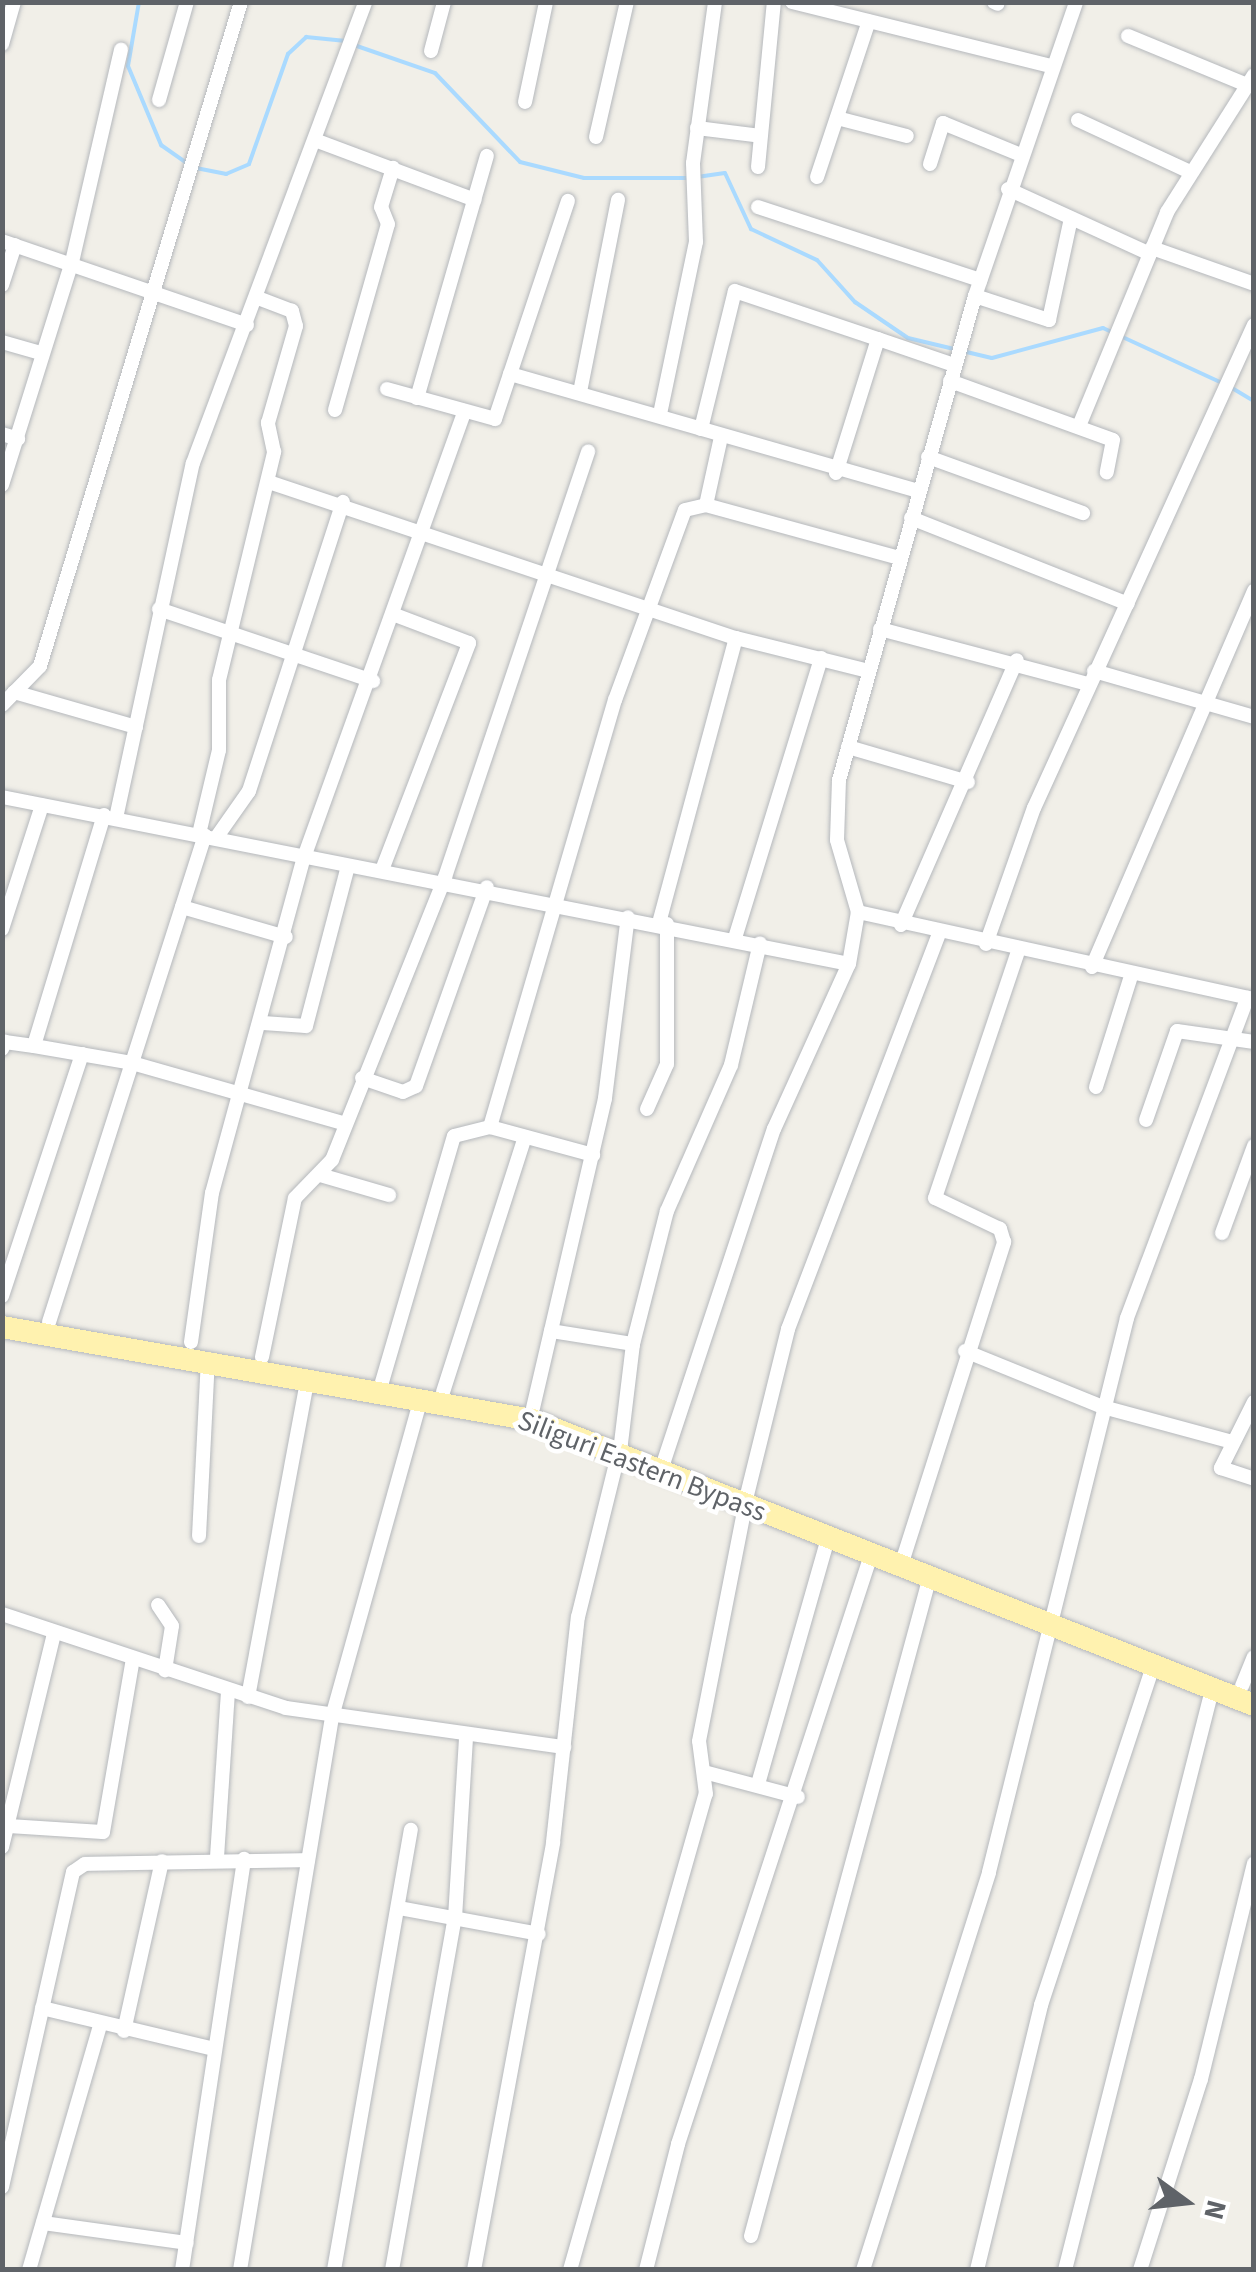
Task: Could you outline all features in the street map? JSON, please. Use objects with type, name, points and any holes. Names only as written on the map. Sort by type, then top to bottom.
[{"type":"main road","name":"Siliguri Eastern Bypass","points":[[2,1316],[200,1350],[307,1380],[532,1420],[664,1462],[828,1539],[929,1580],[1250,1694]]},
{"type":"main road","name":"Siliguri Eastern Bypass","points":[[2,1328],[262,1358],[533,1408],[620,1449],[746,1500],[904,1556],[1212,1690],[1250,1694]]},
{"type":"street","points":[[2,44],[14,2]]},
{"type":"street","points":[[159,100],[187,2]]},
{"type":"street","points":[[34,1046],[136,728],[193,462],[261,299],[320,142],[365,2]]},
{"type":"street","points":[[431,51],[444,2]]},
{"type":"street","points":[[525,102],[546,2]]},
{"type":"street","points":[[596,137],[627,2]]},
{"type":"street","points":[[660,414],[696,242],[693,164],[716,2]]},
{"type":"street","points":[[758,167],[774,2]]},
{"type":"street","points":[[792,2],[1051,66]]},
{"type":"street","points":[[664,1462],[774,1129],[849,964],[858,912],[834,810],[848,747],[977,288],[1008,189],[1076,2]]},
{"type":"street","points":[[2,705],[40,666],[152,286],[200,143],[237,4]]},
{"type":"street","points":[[817,177],[868,21]]},
{"type":"street","points":[[1079,426],[1188,171],[1250,80],[1128,36]]},
{"type":"street","points":[[2,485],[72,262],[121,50]]},
{"type":"street","points":[[837,118],[907,136]]},
{"type":"street","points":[[1078,120],[1188,171]]},
{"type":"street","points":[[930,164],[943,123],[1021,154]]},
{"type":"street","points":[[697,128],[761,136]]},
{"type":"street","points":[[320,142],[475,200]]},
{"type":"street","points":[[417,398],[486,156]]},
{"type":"street","points":[[335,410],[388,224],[381,208],[393,168]]},
{"type":"street","points":[[1008,189],[1151,251],[1254,284]]},
{"type":"street","points":[[580,392],[618,200]]},
{"type":"street","points":[[388,389],[495,419],[568,201]]},
{"type":"street","points":[[758,207],[977,288],[1049,320],[1071,218]]},
{"type":"street","points":[[2,285],[9,243],[152,286],[248,325]]},
{"type":"street","points":[[701,429],[734,291],[955,362]]},
{"type":"street","points":[[49,1322],[207,836],[219,750],[216,698],[269,482],[268,423],[296,317],[261,299]]},
{"type":"street","points":[[986,944],[1091,678],[1254,325]]},
{"type":"street","points":[[836,472],[878,339]]},
{"type":"street","points":[[2,342],[41,353]]},
{"type":"street","points":[[510,374],[660,414],[836,472],[919,491]]},
{"type":"street","points":[[950,381],[1116,443],[1107,472]]},
{"type":"street","points":[[199,1536],[200,1350],[212,1193],[263,1023],[303,860],[373,681],[465,411]]},
{"type":"street","points":[[2,434],[18,439]]},
{"type":"street","points":[[706,505],[721,436]]},
{"type":"street","points":[[262,1358],[296,1198],[320,1174],[446,877],[588,451]]},
{"type":"street","points":[[928,457],[1083,513]]},
{"type":"street","points":[[269,482],[547,568],[646,611],[868,672]]},
{"type":"street","points":[[207,836],[244,804],[342,502]]},
{"type":"street","points":[[490,1127],[646,611],[685,510],[706,505],[900,558]]},
{"type":"street","points":[[912,518],[1128,604]]},
{"type":"street","points":[[1092,967],[1254,590]]},
{"type":"street","points":[[160,609],[229,636],[373,681]]},
{"type":"street","points":[[382,870],[469,644],[395,614]]},
{"type":"street","points":[[880,629],[1254,717]]},
{"type":"street","points":[[647,1108],[667,1064],[663,924],[736,638]]},
{"type":"street","points":[[735,938],[821,658]]},
{"type":"street","points":[[901,925],[968,782],[1016,660]]},
{"type":"street","points":[[14,692],[136,728]]},
{"type":"street","points":[[848,747],[968,782]]},
{"type":"street","points":[[3,801],[110,816],[303,860],[446,877],[849,964]]},
{"type":"street","points":[[2,929],[42,805]]},
{"type":"street","points":[[263,1023],[306,1026],[348,866]]},
{"type":"street","points":[[362,1078],[403,1092],[416,1086],[488,887]]},
{"type":"street","points":[[182,907],[286,937]]},
{"type":"street","points":[[858,912],[939,934],[1250,999],[1232,1038],[1103,1407],[989,1872],[864,2270]]},
{"type":"street","points":[[533,1408],[593,1156],[628,917]]},
{"type":"street","points":[[570,2270],[631,2078],[708,1773],[699,1742],[746,1500],[788,1329],[939,934]]},
{"type":"street","points":[[474,2270],[538,1934],[578,1616],[620,1449],[633,1344],[667,1210],[731,1065],[760,943]]},
{"type":"street","points":[[904,1556],[1005,1237],[936,1198],[1018,951]]},
{"type":"street","points":[[1096,1087],[1131,976]]},
{"type":"street","points":[[1146,1120],[1176,1031],[1254,1042]]},
{"type":"street","points":[[3,1044],[132,1064],[343,1124]]},
{"type":"street","points":[[2,1296],[82,1054]]},
{"type":"street","points":[[382,1382],[449,1143],[490,1127],[593,1156]]},
{"type":"street","points":[[443,1392],[526,1137]]},
{"type":"street","points":[[1222,1233],[1254,1146]]},
{"type":"street","points":[[320,1174],[389,1196]]},
{"type":"street","points":[[551,1331],[633,1344]]},
{"type":"street","points":[[966,1351],[1103,1407],[1234,1442]]},
{"type":"street","points":[[248,1697],[307,1380]]},
{"type":"street","points":[[240,2270],[332,1717],[420,1402]]},
{"type":"street","points":[[1254,1402],[1221,1468],[1254,1480]]},
{"type":"street","points":[[758,1784],[828,1539]]},
{"type":"street","points":[[646,2270],[678,2144],[798,1797],[871,1555]]},
{"type":"street","points":[[751,2236],[929,1580]]},
{"type":"street","points":[[158,1605],[172,1626],[165,1670]]},
{"type":"street","points":[[2,1614],[248,1697],[332,1717],[466,1738],[564,1747]]},
{"type":"street","points":[[2,1848],[54,1633]]},
{"type":"street","points":[[1250,1694],[1254,1657]]},
{"type":"street","points":[[8,1826],[103,1832],[133,1659]]},
{"type":"street","points":[[977,2270],[1040,2005],[1153,1666]]},
{"type":"street","points":[[218,1858],[228,1690]]},
{"type":"street","points":[[1065,2270],[1212,1690]]},
{"type":"street","points":[[392,2270],[455,1918],[466,1738]]},
{"type":"street","points":[[708,1773],[798,1797]]},
{"type":"street","points":[[334,2270],[404,1909],[411,1830]]},
{"type":"street","points":[[182,2270],[244,1859]]},
{"type":"street","points":[[2,2187],[73,1872],[162,1860],[308,1860]]},
{"type":"street","points":[[124,2031],[162,1860]]},
{"type":"street","points":[[1140,2270],[1202,2079],[1254,1863]]},
{"type":"street","points":[[404,1909],[538,1934]]},
{"type":"street","points":[[42,2008],[214,2050]]},
{"type":"street","points":[[29,2270],[100,2024]]},
{"type":"street","points":[[43,2223],[186,2243]]},
{"type":"waterway","points":[[139,2],[128,66],[161,145],[187,163]]},
{"type":"waterway","points":[[196,168],[226,174],[249,164],[288,54],[306,37],[346,41]]},
{"type":"waterway","points":[[354,45],[435,73],[520,162],[584,178],[688,178]]},
{"type":"waterway","points":[[697,177],[725,173],[751,229],[817,260],[855,302],[908,338],[992,358],[1103,328],[1224,384]]},
{"type":"waterway","points":[[1232,388],[1254,401]]}]
